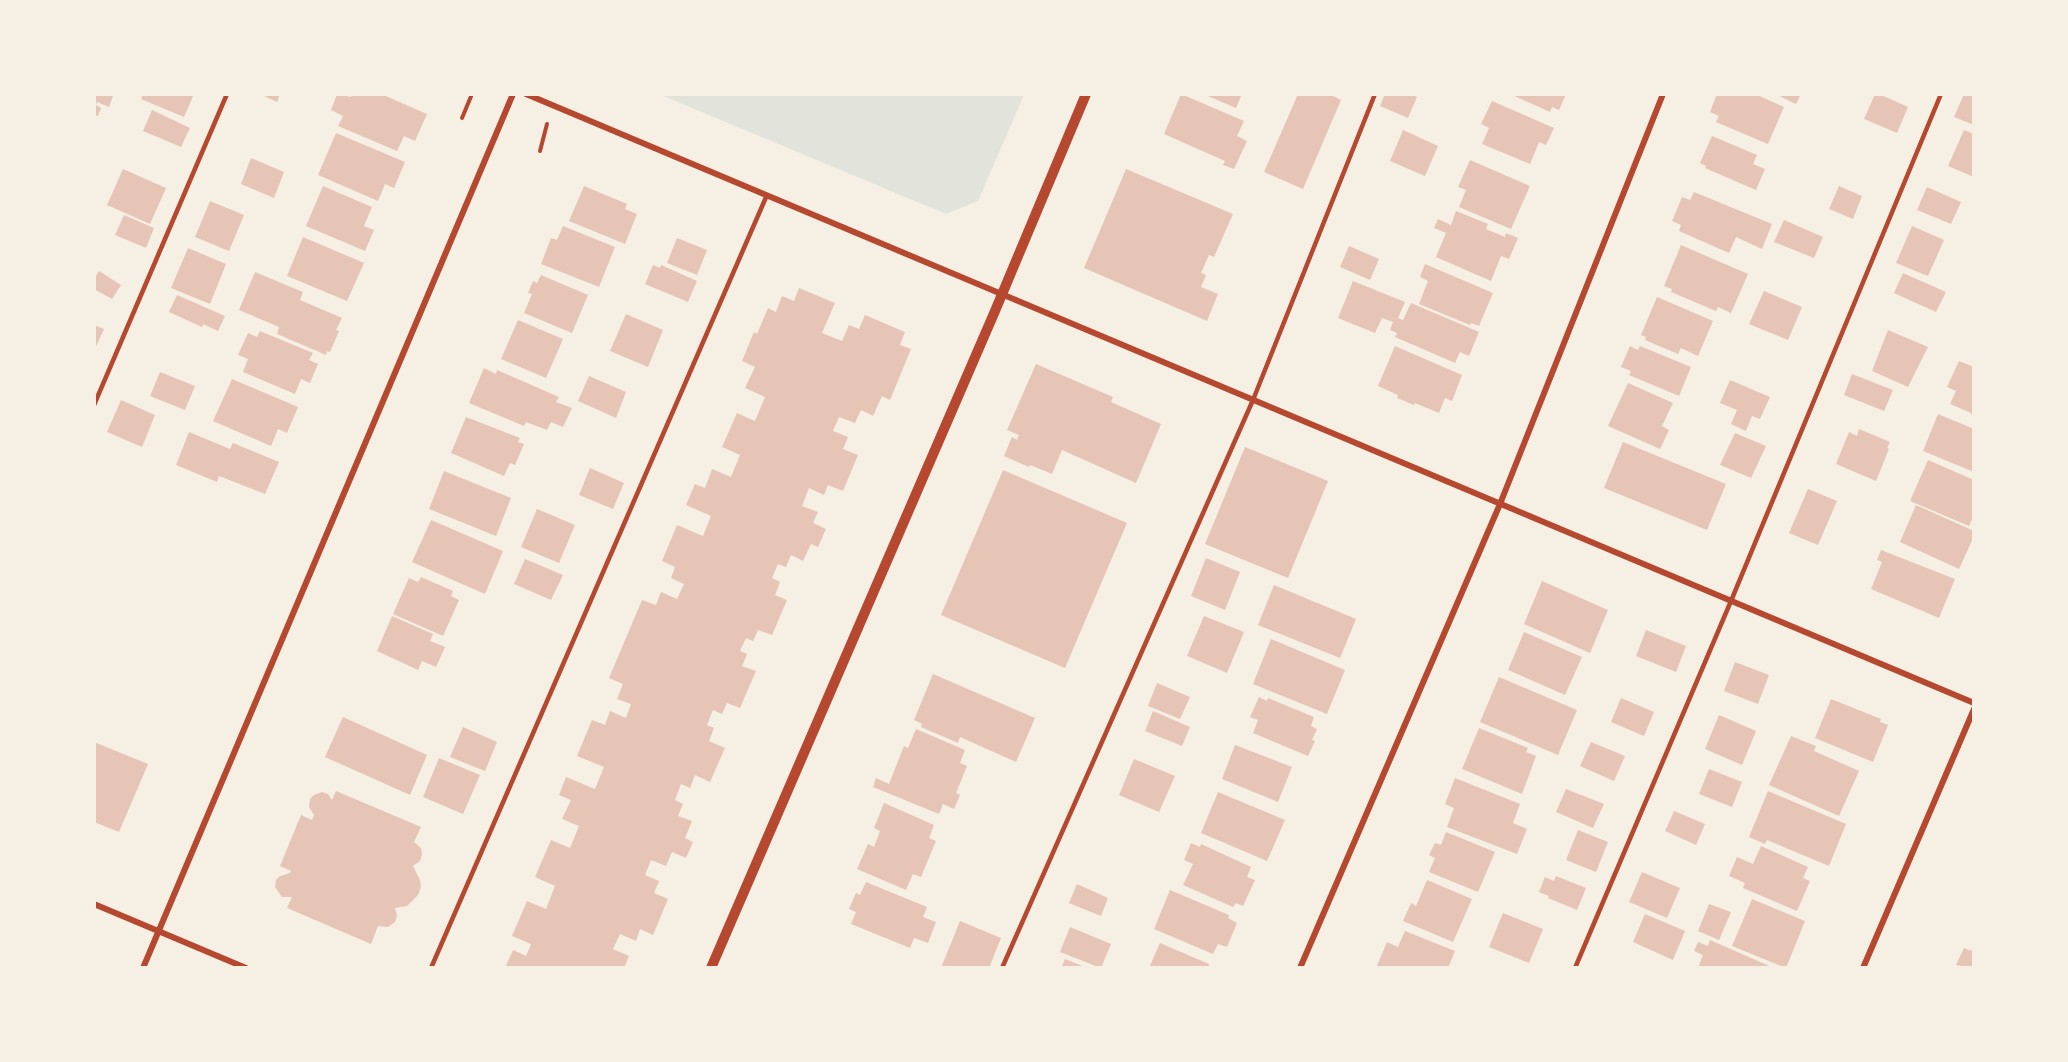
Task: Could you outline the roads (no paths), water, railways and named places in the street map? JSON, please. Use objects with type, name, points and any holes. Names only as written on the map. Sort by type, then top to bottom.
[{"type":"street","points":[[143,968],[513,94]]},
{"type":"street","points":[[526,94],[1974,703]]},
{"type":"street","points":[[711,968],[1086,94]]},
{"type":"street","points":[[1300,968],[1500,504],[1663,94]]},
{"type":"street","points":[[1863,968],[1974,710]]},
{"type":"street","points":[[94,904],[246,968]]},
{"type":"lane","points":[[94,405],[227,94]]},
{"type":"lane","points":[[1002,968],[1253,399],[1375,94]]},
{"type":"lane","points":[[1575,968],[1731,601],[1941,94]]},
{"type":"lane","points":[[431,968],[767,195]]}]
